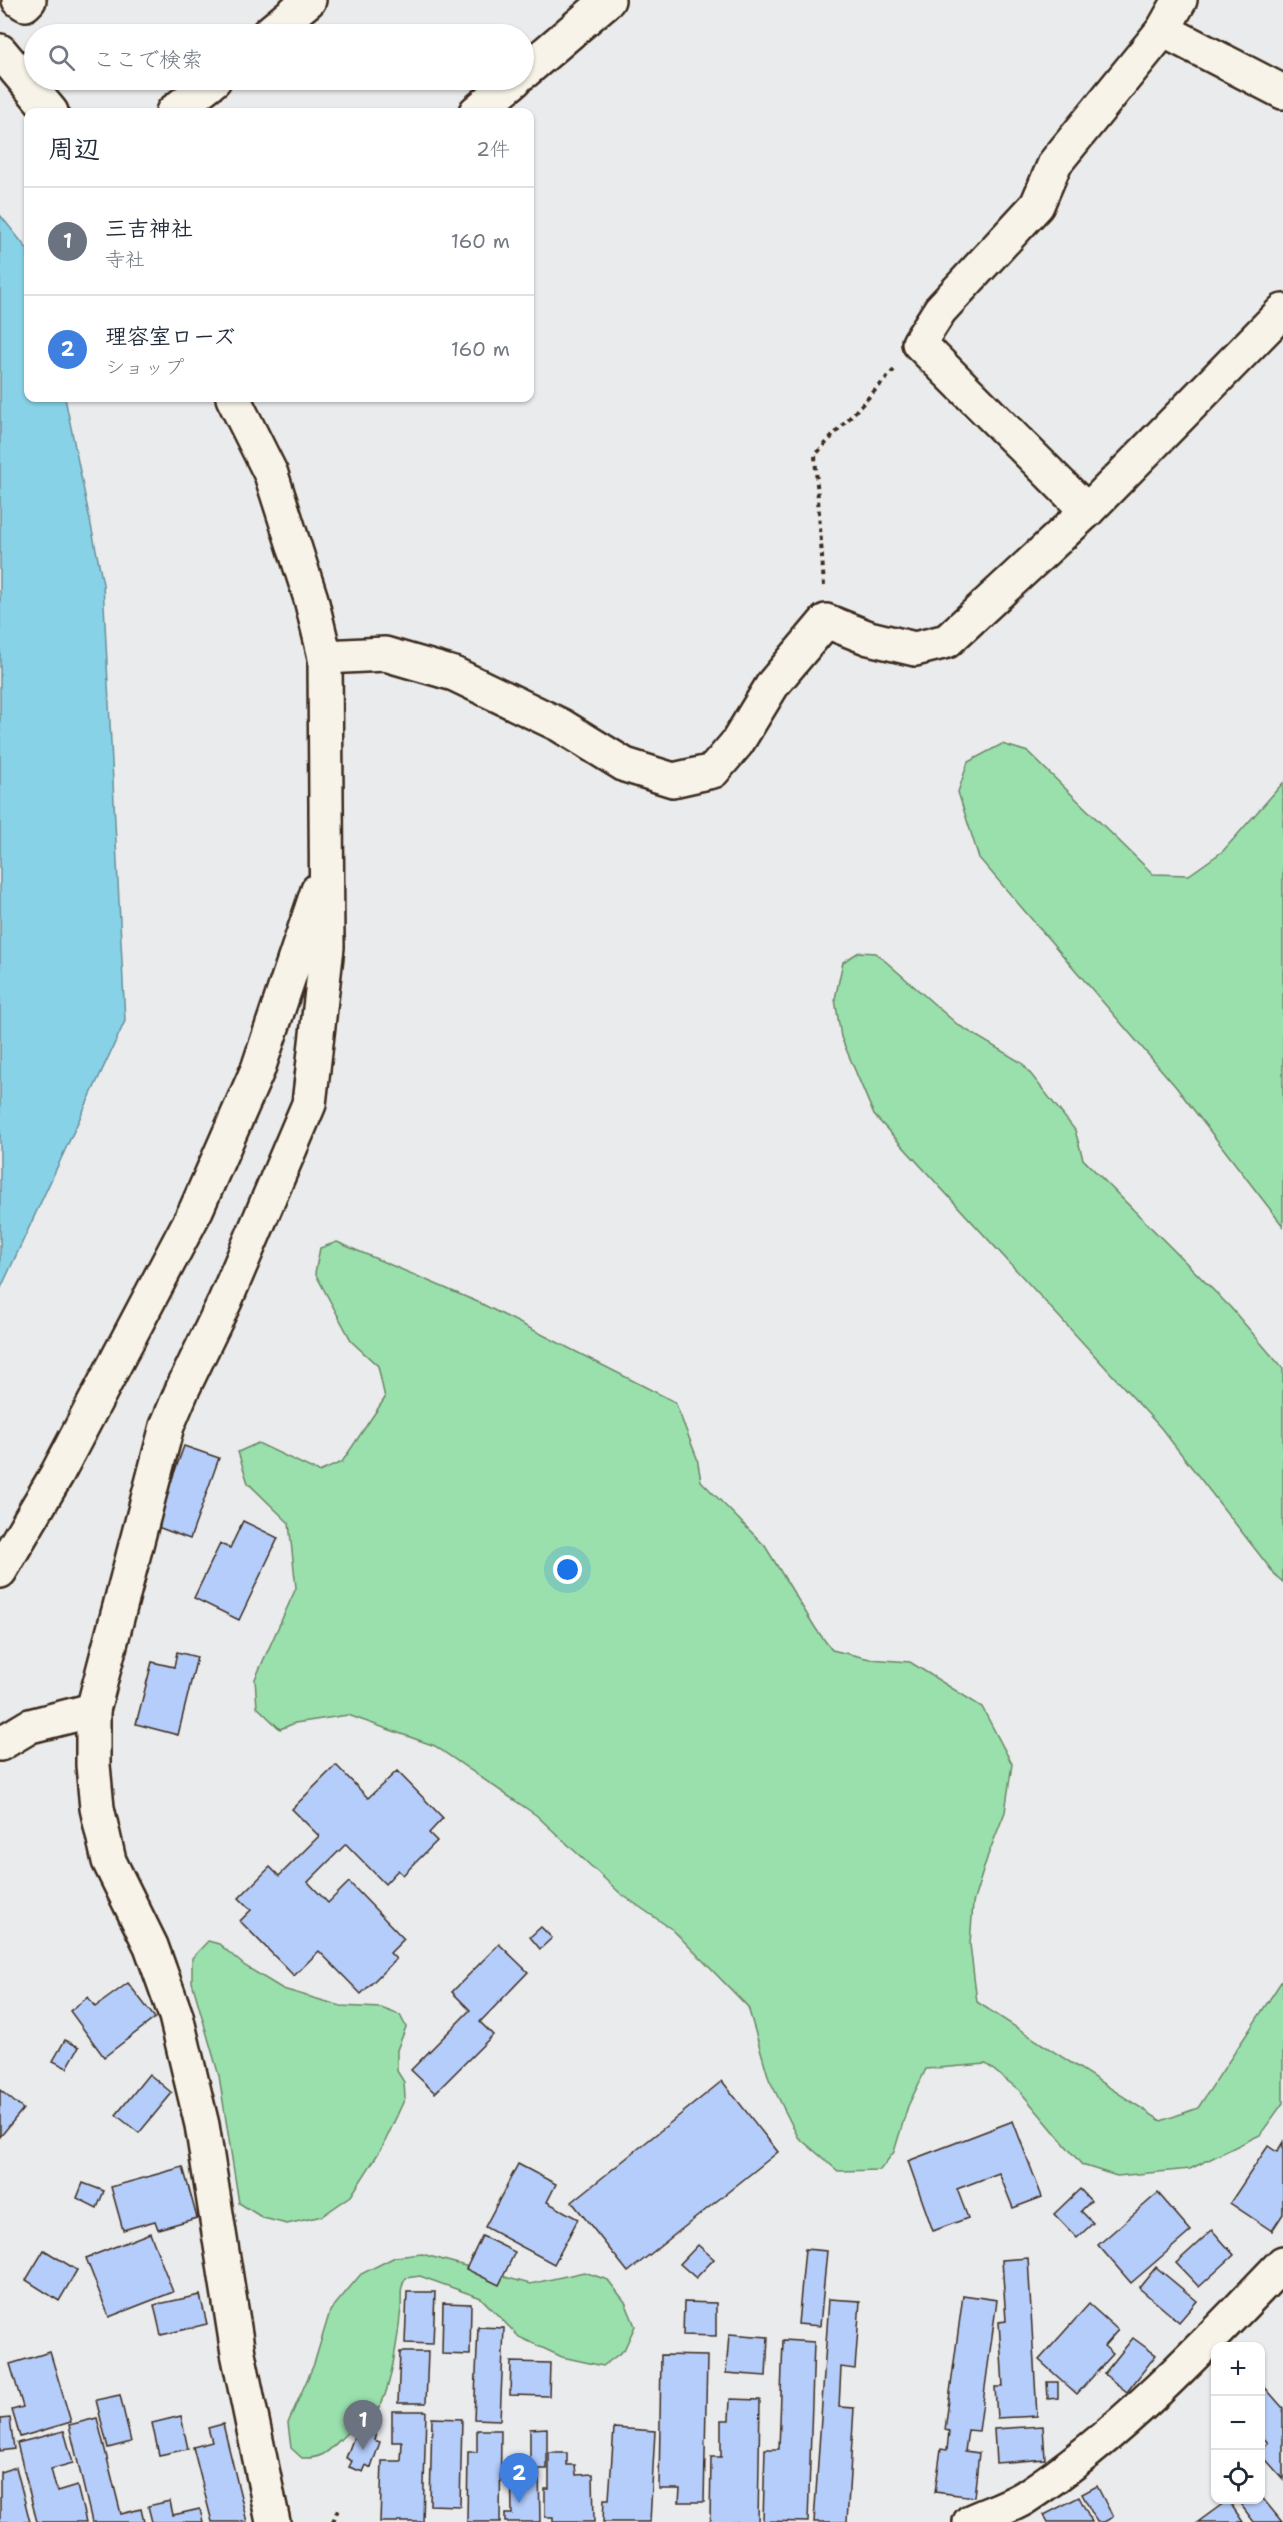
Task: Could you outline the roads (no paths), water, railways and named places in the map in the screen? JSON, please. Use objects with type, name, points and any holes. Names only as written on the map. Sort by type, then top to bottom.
[{"type":"street","points":[[19,0],[25,4],[29,0]]},
{"type":"street","points":[[280,24],[309,0]]},
{"type":"street","points":[[534,63],[608,0]]},
{"type":"street","points":[[1087,511],[919,343],[940,310],[1037,205],[1055,163],[1163,30],[1180,0]]},
{"type":"street","points":[[1163,30],[1283,92]]},
{"type":"street","points":[[0,51],[24,80]]},
{"type":"street","points":[[33,90],[48,108]]},
{"type":"street","points":[[178,108],[200,90]]},
{"type":"street","points":[[481,108],[503,90]]},
{"type":"street","points":[[324,657],[385,654],[454,674],[561,725],[625,765],[673,780],[713,771],[736,743],[774,684],[826,621],[869,638],[915,650],[947,641],[1087,511],[1283,310]]},
{"type":"street","points":[[235,402],[271,474],[311,599],[324,657],[327,947],[309,1104],[225,1301],[167,1426],[93,1710],[93,1765],[97,1808],[109,1861],[152,1946],[176,2016],[202,2125],[238,2353],[273,2522]]},
{"type":"street","points":[[0,1571],[57,1474],[196,1210],[258,1069],[326,866]]},
{"type":"street","points":[[0,1744],[30,1726],[93,1710]]},
{"type":"street","points":[[970,2522],[1022,2499],[1095,2447],[1219,2330],[1283,2263]]},
{"type":"water","points":[[0,215],[24,245],[24,402],[66,402],[103,584],[125,1021],[0,1290]]},
{"type":"place","name":"三吉神社","points":[[363,2450]]},
{"type":"place","name":"理容室ローズ","points":[[519,2503]]}]
